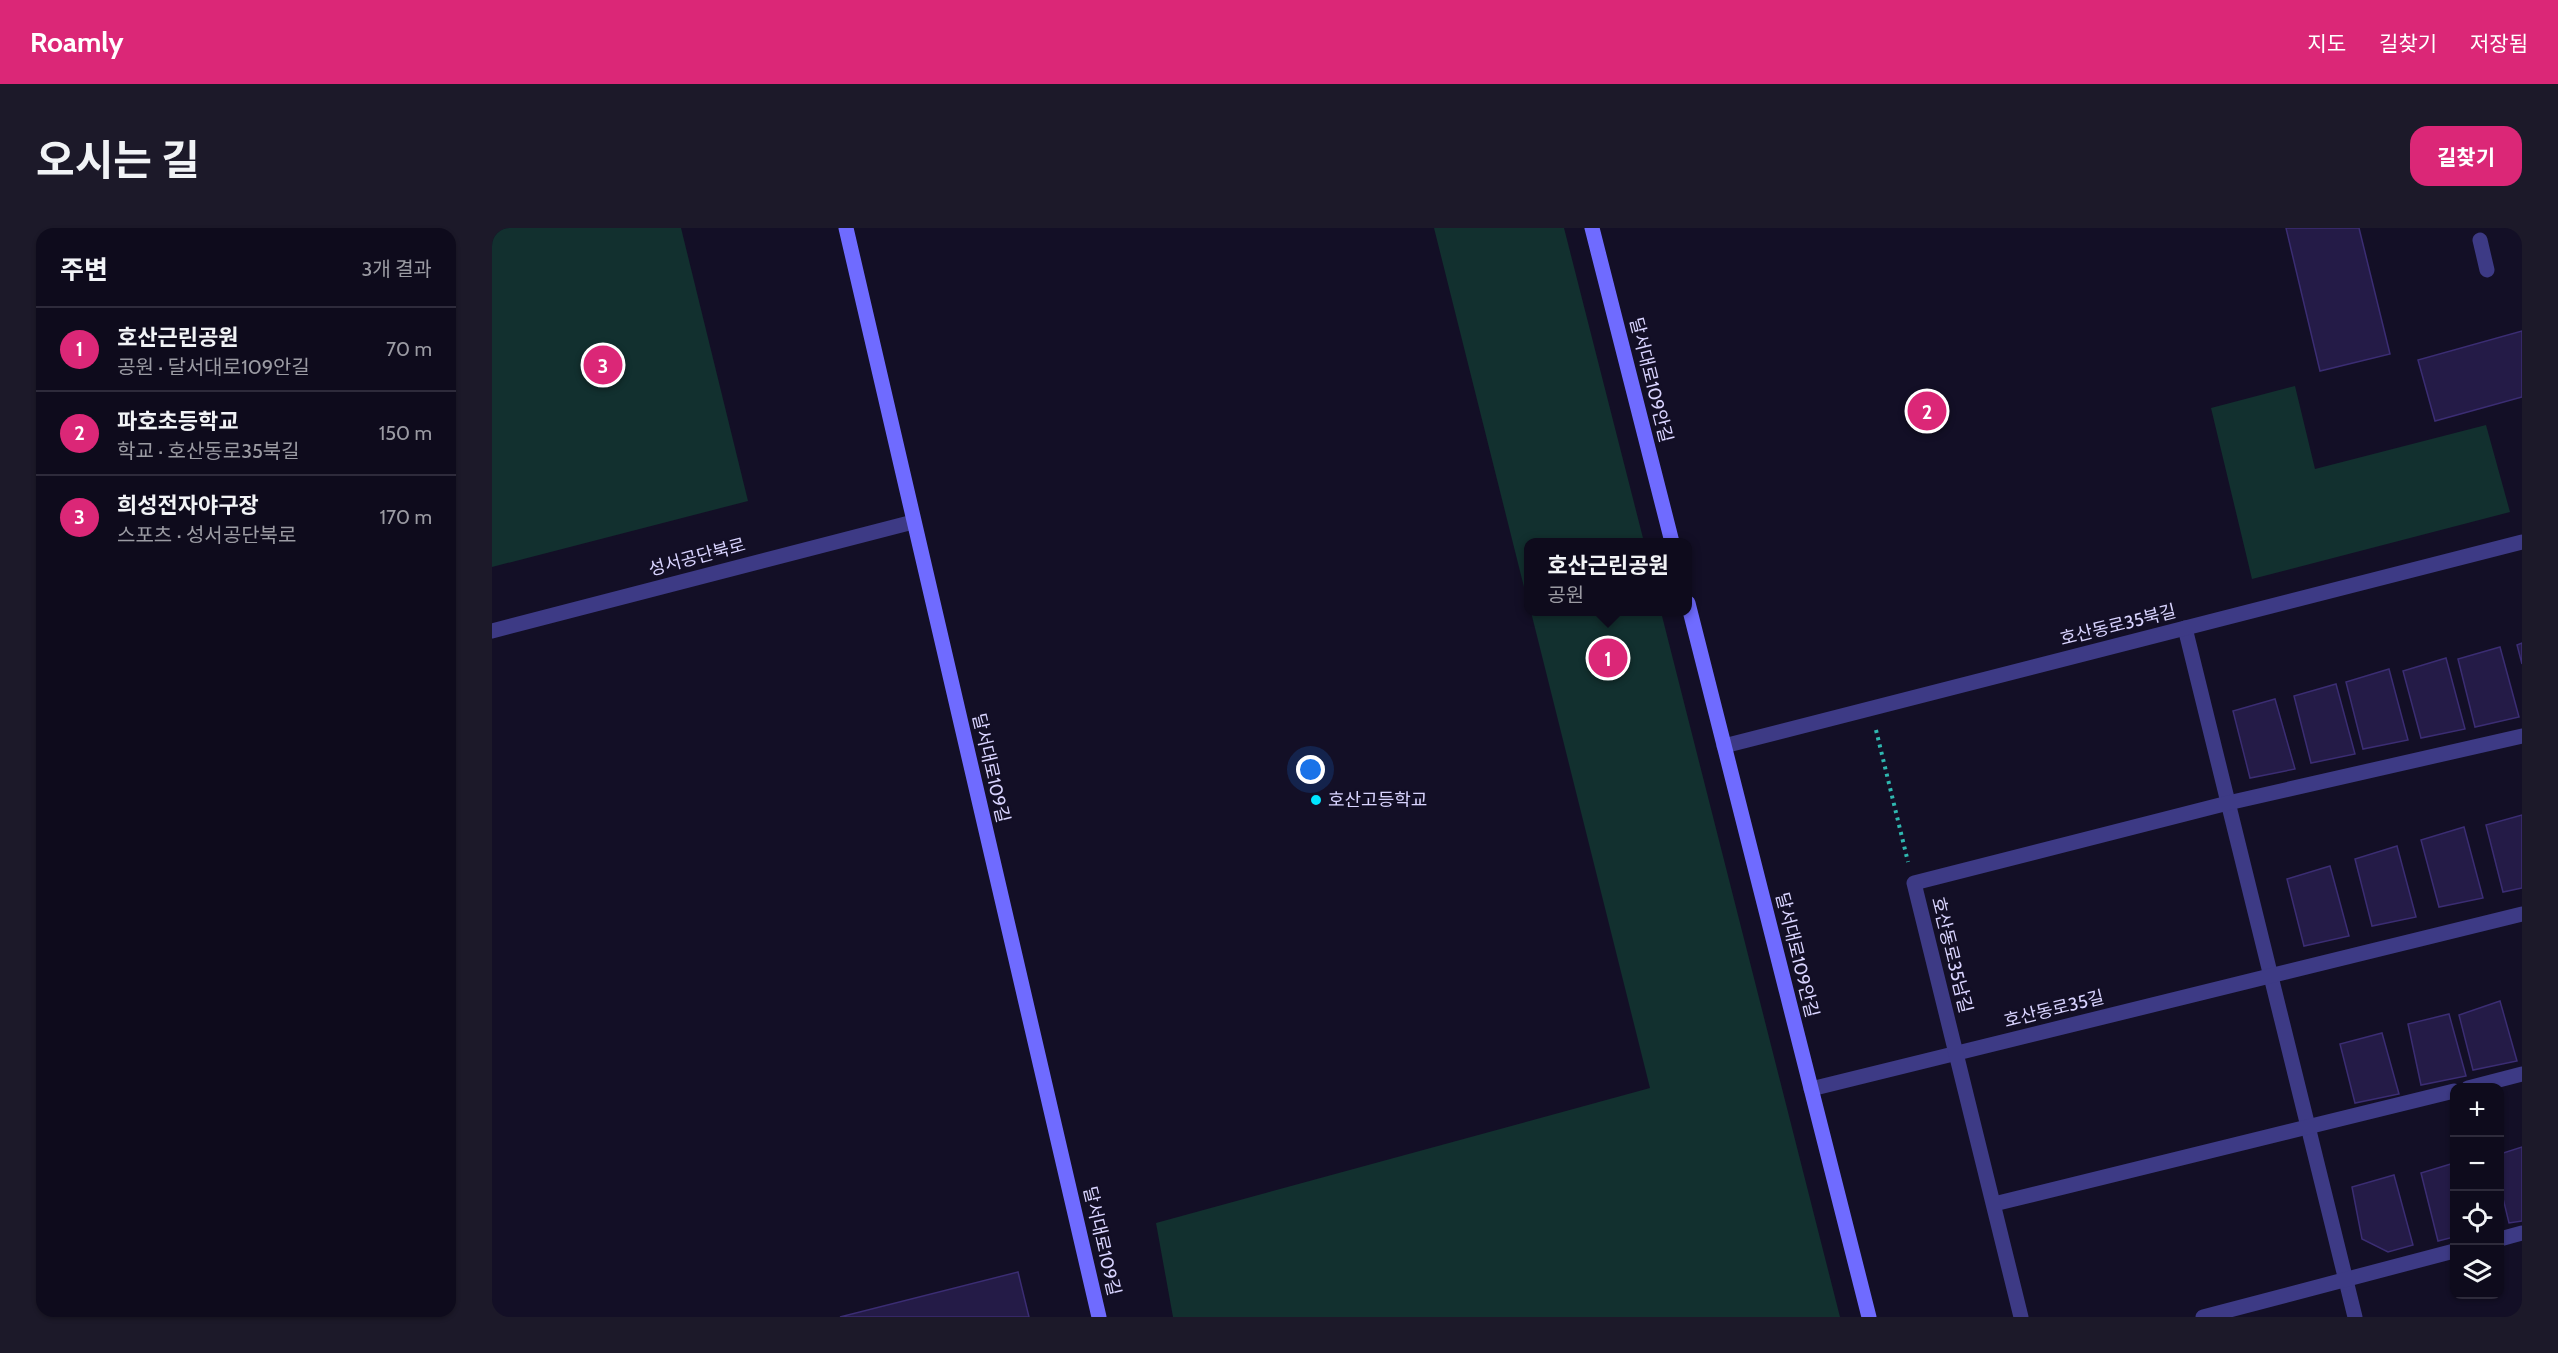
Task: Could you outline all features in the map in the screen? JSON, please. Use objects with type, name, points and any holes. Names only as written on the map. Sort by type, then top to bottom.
[{"type":"street","name":"달서대로109길","points":[[846,228],[1099,1317]]},
{"type":"street","name":"달서대로109안길","points":[[1592,228],[1671,538]]},
{"type":"street","points":[[2480,240],[2487,270]]},
{"type":"street","name":"성서공단북로","points":[[492,631],[913,522]]},
{"type":"street","name":"호산동로35북길","points":[[1724,746],[2522,542]]},
{"type":"street","name":"달서대로109안길","points":[[1691,616],[1869,1317]]},
{"type":"street","points":[[2185,628],[2355,1317]]},
{"type":"street","points":[[2228,803],[2522,736]]},
{"type":"street","name":"호산동로35남길","points":[[2021,1317],[1914,883],[2228,803]]},
{"type":"street","name":"호산동로35길","points":[[1811,1089],[2522,914]]},
{"type":"street","points":[[2487,1083],[2522,1074]]},
{"type":"street","points":[[1994,1204],[2450,1092]]},
{"type":"street","points":[[2504,1238],[2522,1233]]},
{"type":"street","points":[[2203,1317],[2450,1252]]},
{"type":"path","points":[[1870,708],[1914,883]]},
{"type":"green space","points":[[492,228],[681,228],[748,501],[492,567]]},
{"type":"green space","points":[[1434,228],[1564,228],[1643,538],[1524,538],[1524,587]]},
{"type":"green space","points":[[2295,386],[2315,469],[2486,425],[2510,512],[2252,579],[2211,408]]},
{"type":"green space","points":[[1532,616],[1662,616],[1840,1317],[1173,1317],[1156,1223],[1650,1088]]},
{"type":"building","points":[[2286,228],[2359,228],[2390,354],[2320,371]]},
{"type":"building","points":[[2522,331],[2522,397],[2435,421],[2418,360]]},
{"type":"building","points":[[2522,643],[2522,664],[2517,645]]},
{"type":"building","points":[[2500,647],[2519,717],[2475,727],[2458,659]]},
{"type":"building","points":[[2446,658],[2465,729],[2421,738],[2403,671]]},
{"type":"building","points":[[2389,669],[2408,740],[2363,749],[2346,682]]},
{"type":"building","points":[[2336,684],[2355,754],[2311,763],[2294,696]]},
{"type":"building","points":[[2275,699],[2295,769],[2250,778],[2233,711]]},
{"type":"building","points":[[2522,815],[2522,888],[2503,892],[2486,825]]},
{"type":"building","points":[[2464,827],[2483,898],[2439,907],[2421,840]]},
{"type":"building","points":[[2397,846],[2416,917],[2372,926],[2355,859]]},
{"type":"building","points":[[2330,866],[2349,936],[2304,946],[2287,879]]},
{"type":"building","points":[[2500,1001],[2517,1061],[2473,1070],[2459,1015]]},
{"type":"building","points":[[2449,1014],[2466,1076],[2421,1085],[2408,1024]]},
{"type":"building","points":[[2382,1033],[2399,1094],[2355,1103],[2340,1044]]},
{"type":"building","points":[[2522,1147],[2522,1221],[2509,1223],[2504,1202],[2504,1153]]},
{"type":"building","points":[[2450,1164],[2450,1238],[2438,1241],[2421,1173]]},
{"type":"building","points":[[2394,1175],[2413,1245],[2388,1252],[2362,1239],[2352,1187]]},
{"type":"building","points":[[1018,1272],[1029,1317],[840,1317]]},
{"type":"place","name":"희성전자야구장","points":[[603,365]]},
{"type":"place","name":"파호초등학교","points":[[1927,411]]},
{"type":"place","name":"호산근린공원","points":[[1608,658]]},
{"type":"place","name":"호산고등학교","points":[[1316,800]]}]
